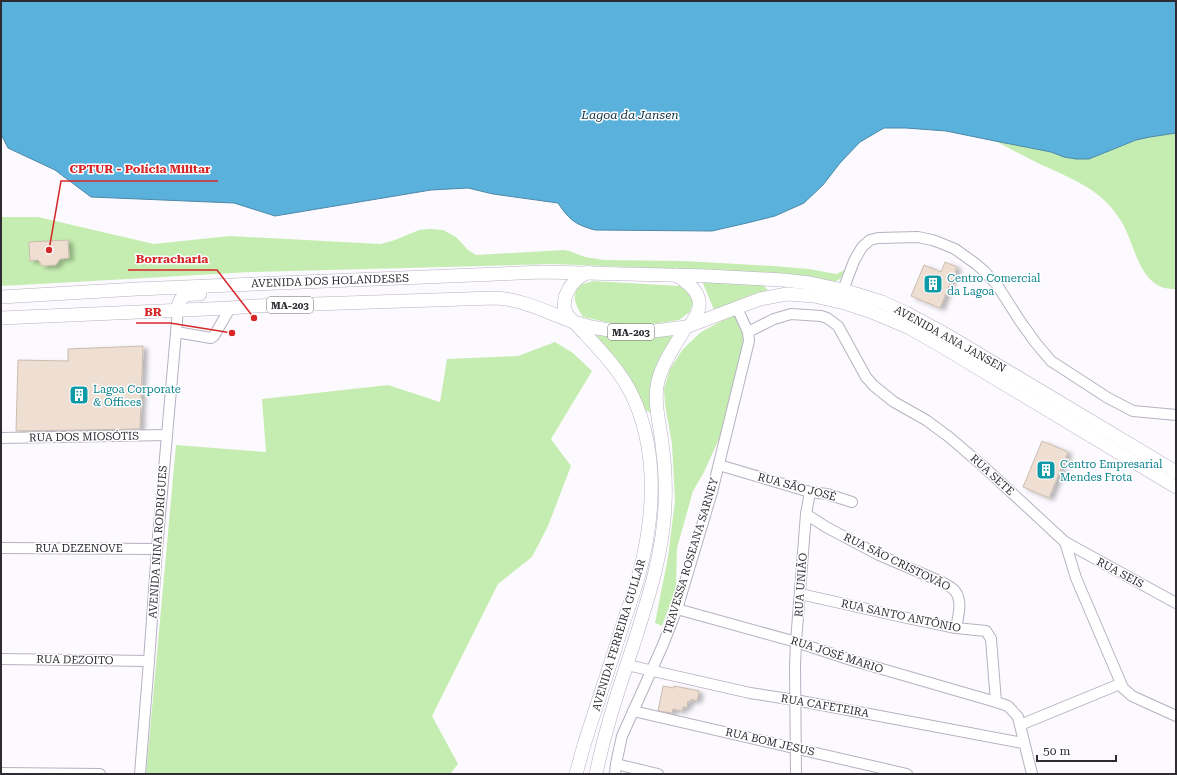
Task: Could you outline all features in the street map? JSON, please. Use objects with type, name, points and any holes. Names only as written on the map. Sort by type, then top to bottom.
[{"type":"main road","name":"AVENIDA DOS HOLANDESES","points":[[1,296],[543,272],[588,272]]},
{"type":"main road","name":"MA-203","points":[[588,272],[676,275]]},
{"type":"main road","name":"AVENIDA FERREIRA GULLAR","points":[[576,774],[636,586],[644,552],[650,509],[651,478],[642,423],[632,394],[620,374],[575,323],[569,319],[565,312],[564,302],[567,292],[578,278],[588,272]]},
{"type":"main road","name":"AVENIDA ANA JANSEN","points":[[676,275],[783,280],[810,283],[843,290],[882,302],[906,312],[947,335],[1176,472]]},
{"type":"main road","name":"AVENIDA FERREIRA GULLAR","points":[[596,774],[611,713],[653,580],[659,556],[664,522],[665,479],[657,402],[657,386],[661,371],[667,359],[687,327],[698,313],[699,308],[699,298],[697,294],[691,286],[676,275]]},
{"type":"main road","points":[[178,310],[178,303],[188,294],[360,287],[380,279]]},
{"type":"main road","name":"AVENIDA ANA JANSEN","points":[[687,327],[760,299],[787,294],[814,296],[845,303],[872,312],[910,328],[1176,487]]},
{"type":"main road","name":"AVENIDA DOS HOLANDESES","points":[[1,318],[276,305],[501,298],[516,301],[575,323]]},
{"type":"main road","name":"MA-203","points":[[575,323],[609,330],[629,332],[646,332],[687,327]]},
{"type":"main road","points":[[617,644],[632,648]]},
{"type":"street","points":[[843,290],[854,261],[862,247],[870,240],[878,238],[908,237],[918,237],[932,240],[956,250],[984,271],[997,285],[1034,342],[1051,361],[1108,398],[1133,411],[1176,415]]},
{"type":"street","points":[[176,332],[211,338],[214,336],[230,308]]},
{"type":"street","points":[[736,308],[748,332]]},
{"type":"street","name":"AVENIDA NINA RODRIGUES","points":[[140,774],[157,548],[178,310]]},
{"type":"street","name":"RUA SETE","points":[[748,332],[774,319],[790,314],[821,316],[832,321],[838,326],[866,377],[874,386],[894,402],[926,420],[984,466],[1065,542],[1076,578],[1120,684],[1127,693],[1132,696],[1176,716]]},
{"type":"street","name":"TRAVESSA ROSEANA SARNEY","points":[[616,769],[622,736],[652,670],[677,609],[719,464],[748,350],[748,332]]},
{"type":"street","name":"RUA DOS MIOSÓTIS","points":[[1,438],[167,435]]},
{"type":"street","name":"RUA SÃO JOSÉ","points":[[719,464],[810,492],[827,494],[852,502]]},
{"type":"street","name":"RUA UNIÃO","points":[[796,774],[796,642],[806,514],[810,492]]},
{"type":"street","name":"RUA SÃO CRISTOVÃO","points":[[806,514],[826,527],[879,555],[942,582],[955,591],[959,600],[960,609],[956,628]]},
{"type":"street","name":"RUA SEIS","points":[[1065,542],[1176,603]]},
{"type":"street","name":"RUA DEZENOVE","points":[[1,548],[157,548]]},
{"type":"street","name":"RUA SANTO ANTÔNIO","points":[[800,594],[956,628],[986,631],[990,636],[992,644],[996,702]]},
{"type":"street","name":"RUA JOSÉ MARIO","points":[[677,609],[796,642],[851,660],[996,702],[1011,708],[1018,717],[1023,743],[1032,774]]},
{"type":"street","name":"RUA DEZOITO","points":[[1,659],[149,661]]},
{"type":"street","name":"RUA CAFETEIRA","points":[[627,665],[750,693],[795,700],[1023,743]]},
{"type":"street","points":[[1020,725],[1120,684]]},
{"type":"street","name":"RUA BOM JESUS","points":[[633,711],[907,774]]},
{"type":"street","points":[[616,769],[658,774]]},
{"type":"street","points":[[1,773],[100,774]]},
{"type":"green space","points":[[1176,133],[1176,289],[1164,288],[1154,283],[1146,275],[1140,265],[1121,221],[1114,210],[1105,201],[1077,181],[995,141],[1051,152],[1064,157],[1089,159],[1136,140]]},
{"type":"green space","points":[[1,217],[38,217],[154,244],[229,236],[381,244],[419,230],[430,229],[443,230],[456,237],[468,250],[476,255],[564,250],[585,257],[604,260],[684,261],[773,266],[809,269],[836,274],[845,270],[840,279],[834,282],[752,272],[553,264],[251,272],[1,286]]},
{"type":"green space","points":[[593,281],[680,286],[690,293],[693,302],[690,312],[679,320],[646,325],[615,324],[583,317],[578,309],[575,301],[575,293],[577,289],[582,284]]},
{"type":"green space","points":[[702,281],[761,283],[768,290],[751,295],[714,310]]},
{"type":"green space","points":[[735,314],[743,334],[744,343],[723,430],[704,472],[693,491],[677,548],[676,588],[662,626],[655,623],[668,557],[675,501],[672,444],[665,405],[664,389],[670,369],[683,349],[701,332]]},
{"type":"green space","points":[[596,333],[616,337],[635,338],[675,335],[655,367],[652,380],[651,413],[643,409],[593,336]]},
{"type":"green space","points":[[555,342],[573,353],[592,371],[551,439],[571,466],[548,526],[532,557],[498,584],[432,716],[458,764],[450,774],[146,774],[176,445],[266,452],[262,399],[388,385],[440,402],[447,359],[518,356]]},
{"type":"water","name":"Lagoa da Jansen","points":[[1,1],[1176,1],[1176,133],[1136,140],[1089,159],[1076,159],[1064,157],[1051,152],[946,131],[884,128],[860,142],[840,163],[823,185],[804,203],[775,216],[712,231],[595,230],[578,224],[566,214],[558,203],[493,194],[468,188],[431,190],[275,216],[234,203],[91,197],[55,170],[8,148],[1,134]]},
{"type":"building","points":[[68,240],[69,258],[60,259],[56,265],[42,266],[38,260],[30,261],[29,242]]},
{"type":"building","name":"Centro Comercial da Lagoa","points":[[945,262],[957,267],[940,308],[911,296],[924,265],[941,272]]},
{"type":"building","name":"Lagoa Corporate & Offices","points":[[143,346],[140,429],[16,431],[18,360],[68,361],[68,349]]},
{"type":"building","name":"Centro Empresarial Mendes Frota","points":[[1042,441],[1068,452],[1049,498],[1023,487]]},
{"type":"building","points":[[663,686],[674,688],[674,686],[699,691],[697,701],[691,699],[691,702],[688,701],[687,707],[683,707],[682,711],[673,709],[672,713],[658,711]]},
{"type":"place","name":"CPTUR - Polícia Militar","points":[[49,250]]},
{"type":"place","name":"Centro Comercial da Lagoa","points":[[933,284]]},
{"type":"place","name":"Borracharia","points":[[254,318]]},
{"type":"place","name":"BR","points":[[232,333]]},
{"type":"place","name":"Lagoa Corporate & Offices","points":[[79,395]]},
{"type":"place","name":"Centro Empresarial Mendes Frota","points":[[1046,470]]}]
